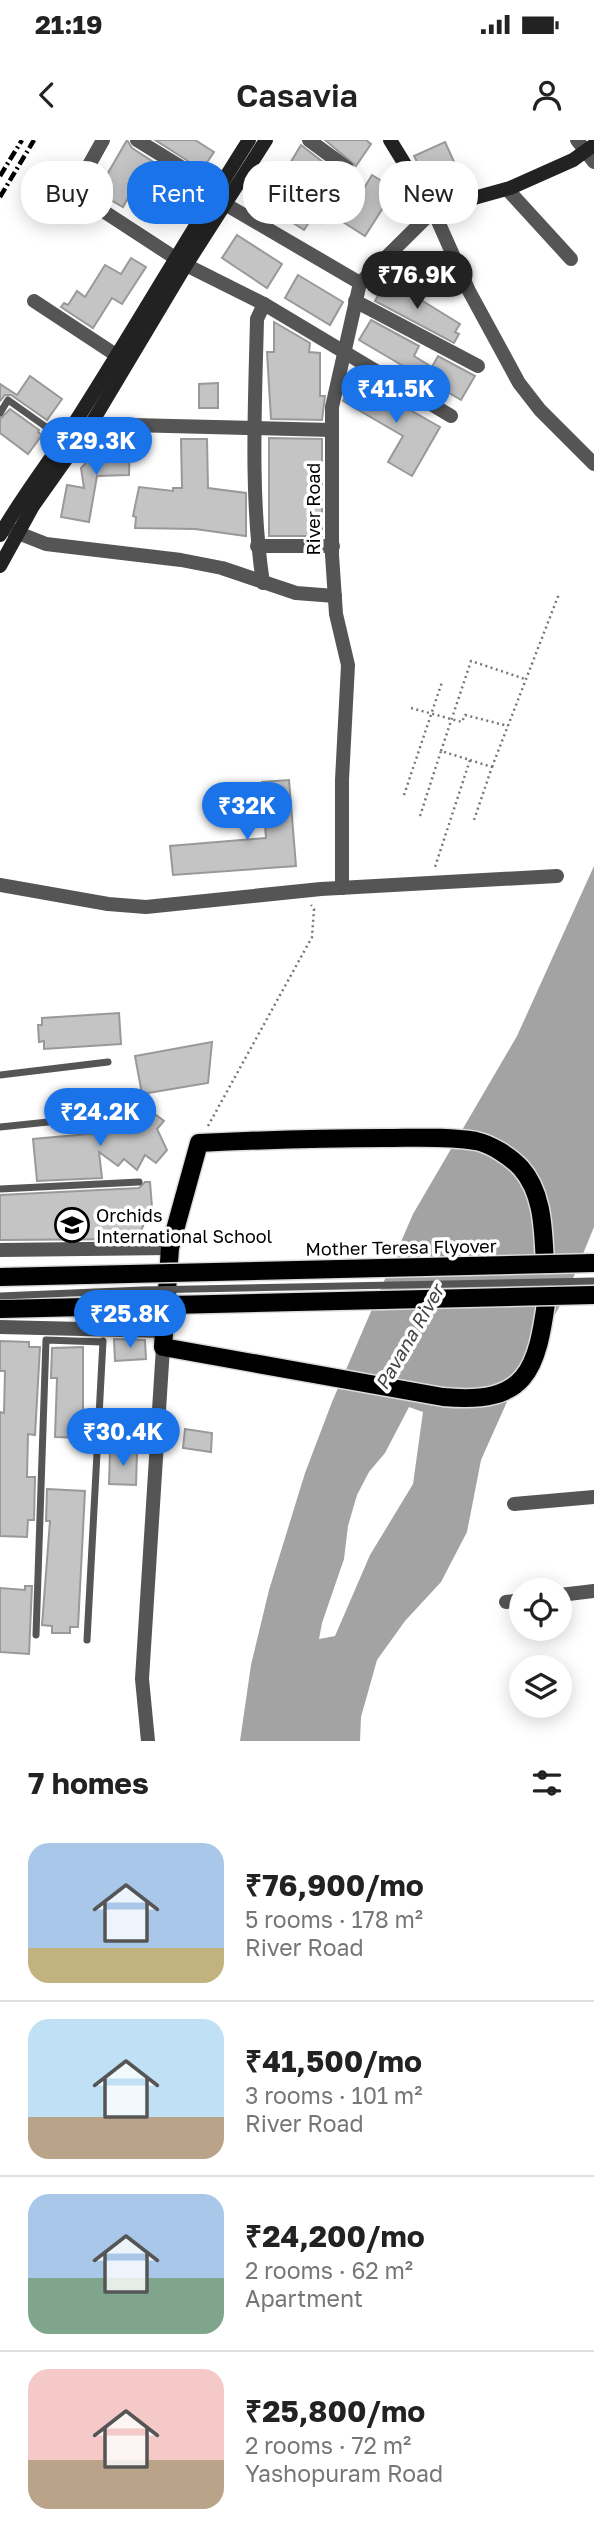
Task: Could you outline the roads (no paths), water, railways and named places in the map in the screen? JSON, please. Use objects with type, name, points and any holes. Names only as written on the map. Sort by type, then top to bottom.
[{"type":"main road","points":[[229,180],[249,140]]},
{"type":"main road","points":[[229,187],[266,140]]},
{"type":"main road","points":[[390,140],[403,161]]},
{"type":"main road","points":[[478,197],[507,189],[573,160],[587,149]]},
{"type":"main road","points":[[0,566],[5,531],[63,439],[92,413],[116,355],[204,224]]},
{"type":"main road","points":[[5,531],[92,413],[180,261]]},
{"type":"main road","points":[[545,1264],[543,1224],[535,1191],[521,1168],[500,1152],[478,1141],[434,1138],[313,1138],[199,1143],[170,1248],[163,1339],[247,1362],[443,1397],[475,1400],[496,1397],[516,1386],[528,1371],[542,1332],[547,1296]]},
{"type":"main road","name":"Mother Teresa Flyover","points":[[0,1277],[594,1263]]},
{"type":"main road","points":[[0,1309],[594,1295]]},
{"type":"street","points":[[103,140],[74,192],[180,261],[264,304],[451,416]]},
{"type":"street","points":[[137,140],[171,161]]},
{"type":"street","points":[[310,140],[338,161]]},
{"type":"street","points":[[507,189],[571,259]]},
{"type":"street","points":[[229,206],[360,283],[420,224]]},
{"type":"street","points":[[441,224],[469,292],[519,383],[540,410],[594,464]]},
{"type":"street","name":"River Road","points":[[342,888],[342,780],[348,665],[335,596],[331,430],[332,407],[343,350],[360,283]]},
{"type":"street","points":[[34,301],[116,355]]},
{"type":"street","points":[[355,302],[478,366]]},
{"type":"street","points":[[263,583],[257,546],[255,427],[257,319],[264,304]]},
{"type":"street","points":[[92,413],[255,427],[331,430]]},
{"type":"street","points":[[5,531],[46,544],[181,560],[222,568],[296,593],[335,596]]},
{"type":"street","points":[[257,546],[332,546]]},
{"type":"street","points":[[0,885],[108,904],[146,907],[300,891],[557,876]]},
{"type":"street","points":[[0,1250],[170,1248]]},
{"type":"street","points":[[0,1327],[163,1339],[142,1679],[148,1741]]},
{"type":"street","points":[[514,1504],[594,1497]]},
{"type":"street","points":[[572,1594],[594,1591]]},
{"type":"lane","points":[[0,413],[8,400],[63,439]]},
{"type":"lane","points":[[0,1075],[108,1062]]},
{"type":"lane","points":[[0,1128],[77,1119]]},
{"type":"lane","points":[[0,1189],[139,1182]]},
{"type":"lane","points":[[0,1296],[143,1290],[594,1281]]},
{"type":"lane","points":[[36,1635],[46,1340],[103,1336],[88,1640]]},
{"type":"water","name":"Pavana River","points":[[594,866],[594,1227],[567,1293],[510,1395],[481,1460],[467,1532],[441,1582],[405,1621],[377,1660],[361,1717],[360,1741],[240,1741],[251,1665],[269,1590],[305,1473],[332,1402],[413,1214],[517,1036]],"holes":[[[409,1407],[423,1412],[413,1484],[370,1555],[335,1636],[319,1639],[344,1559],[348,1526],[357,1495],[369,1472],[385,1453]]]},
{"type":"railway","points":[[0,176],[22,140]]},
{"type":"railway","points":[[0,197],[34,140]]},
{"type":"place","name":"Orchids International School","points":[[72,1225]]}]
